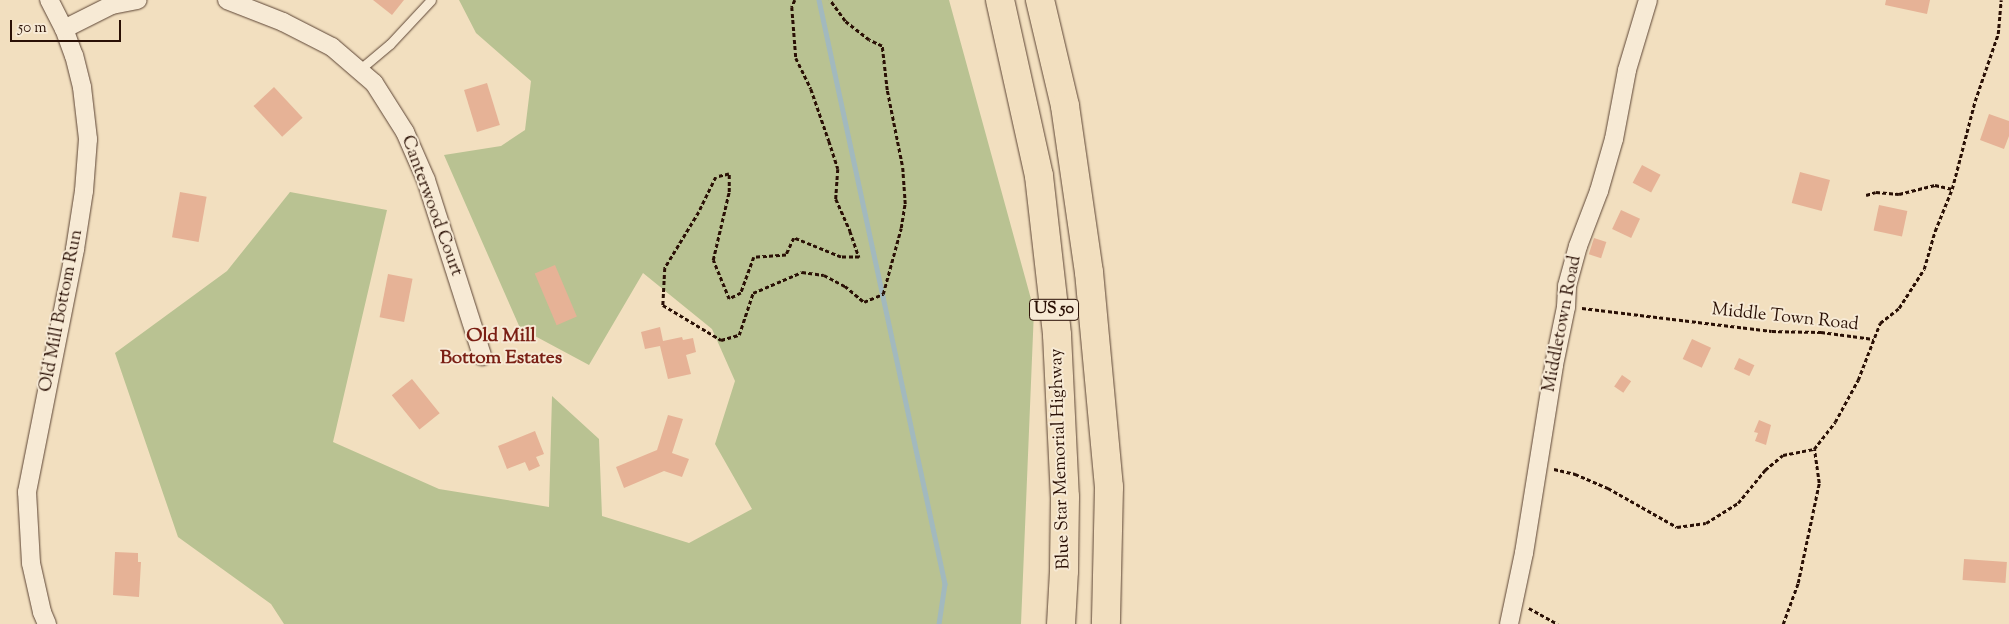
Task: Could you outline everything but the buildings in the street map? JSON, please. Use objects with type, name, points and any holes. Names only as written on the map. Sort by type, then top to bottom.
[{"type":"highway","name":"Blue Star Memorial Highway","points":[[1000,0],[1039,176],[1057,336],[1065,497],[1061,624]]},
{"type":"highway","name":"US 50","points":[[1040,0],[1065,106],[1089,272],[1109,487],[1106,624]]},
{"type":"street","name":"Old Mill Bottom Run","points":[[47,624],[42,612],[31,563],[27,492],[75,249],[84,191],[88,139],[82,87],[64,29],[49,0]]},
{"type":"street","points":[[64,29],[112,5],[138,0]]},
{"type":"street","name":"Canterwood Court","points":[[227,0],[283,22],[332,46],[374,83],[405,132],[419,164],[447,241],[482,356]]},
{"type":"street","name":"Middletown Road","points":[[1509,624],[1566,308],[1567,286],[1578,246],[1599,191],[1614,139],[1628,70],[1648,0]]},
{"type":"lane","points":[[359,70],[390,44],[431,0]]},
{"type":"path","points":[[795,0],[792,7],[796,58],[811,89],[838,169],[836,199],[859,257],[841,257],[794,238],[786,255],[754,257],[741,293],[729,299],[712,260],[729,192],[729,174],[716,177],[699,212],[665,268],[663,305],[721,340],[738,335],[753,294],[802,272],[824,276],[845,286],[864,302],[883,294],[901,228],[905,204],[902,165],[882,46],[869,40],[845,21],[830,0]]},
{"type":"path","name":"Middle Town Road","points":[[1566,308],[1631,313],[1772,331],[1821,332],[1874,340],[1880,323],[1898,308],[1924,268],[1952,190],[1975,101],[1998,34],[2001,0]]},
{"type":"path","points":[[1866,195],[1876,192],[1899,194],[1935,185],[1952,190]]},
{"type":"path","points":[[1538,466],[1575,474],[1608,488],[1677,527],[1706,523],[1738,503],[1765,470],[1783,455],[1814,449],[1835,422],[1858,380],[1874,340]]},
{"type":"path","points":[[1783,624],[1798,583],[1819,483],[1814,449]]},
{"type":"path","points":[[1517,585],[1521,599],[1527,607],[1558,624]]},
{"type":"green space","points":[[459,0],[949,0],[1034,310],[1021,624],[284,624],[271,604],[178,537],[115,353],[227,271],[290,192],[387,210],[333,442],[439,489],[549,507],[552,396],[599,439],[602,516],[689,543],[752,509],[715,444],[735,381],[712,329],[643,273],[589,365],[520,328],[444,155],[501,146],[525,130],[531,81],[476,33]]},
{"type":"waterway","points":[[819,0],[945,584],[939,624]]},
{"type":"district","name":"Old Mill Bottom Estates","points":[[501,348]]}]
